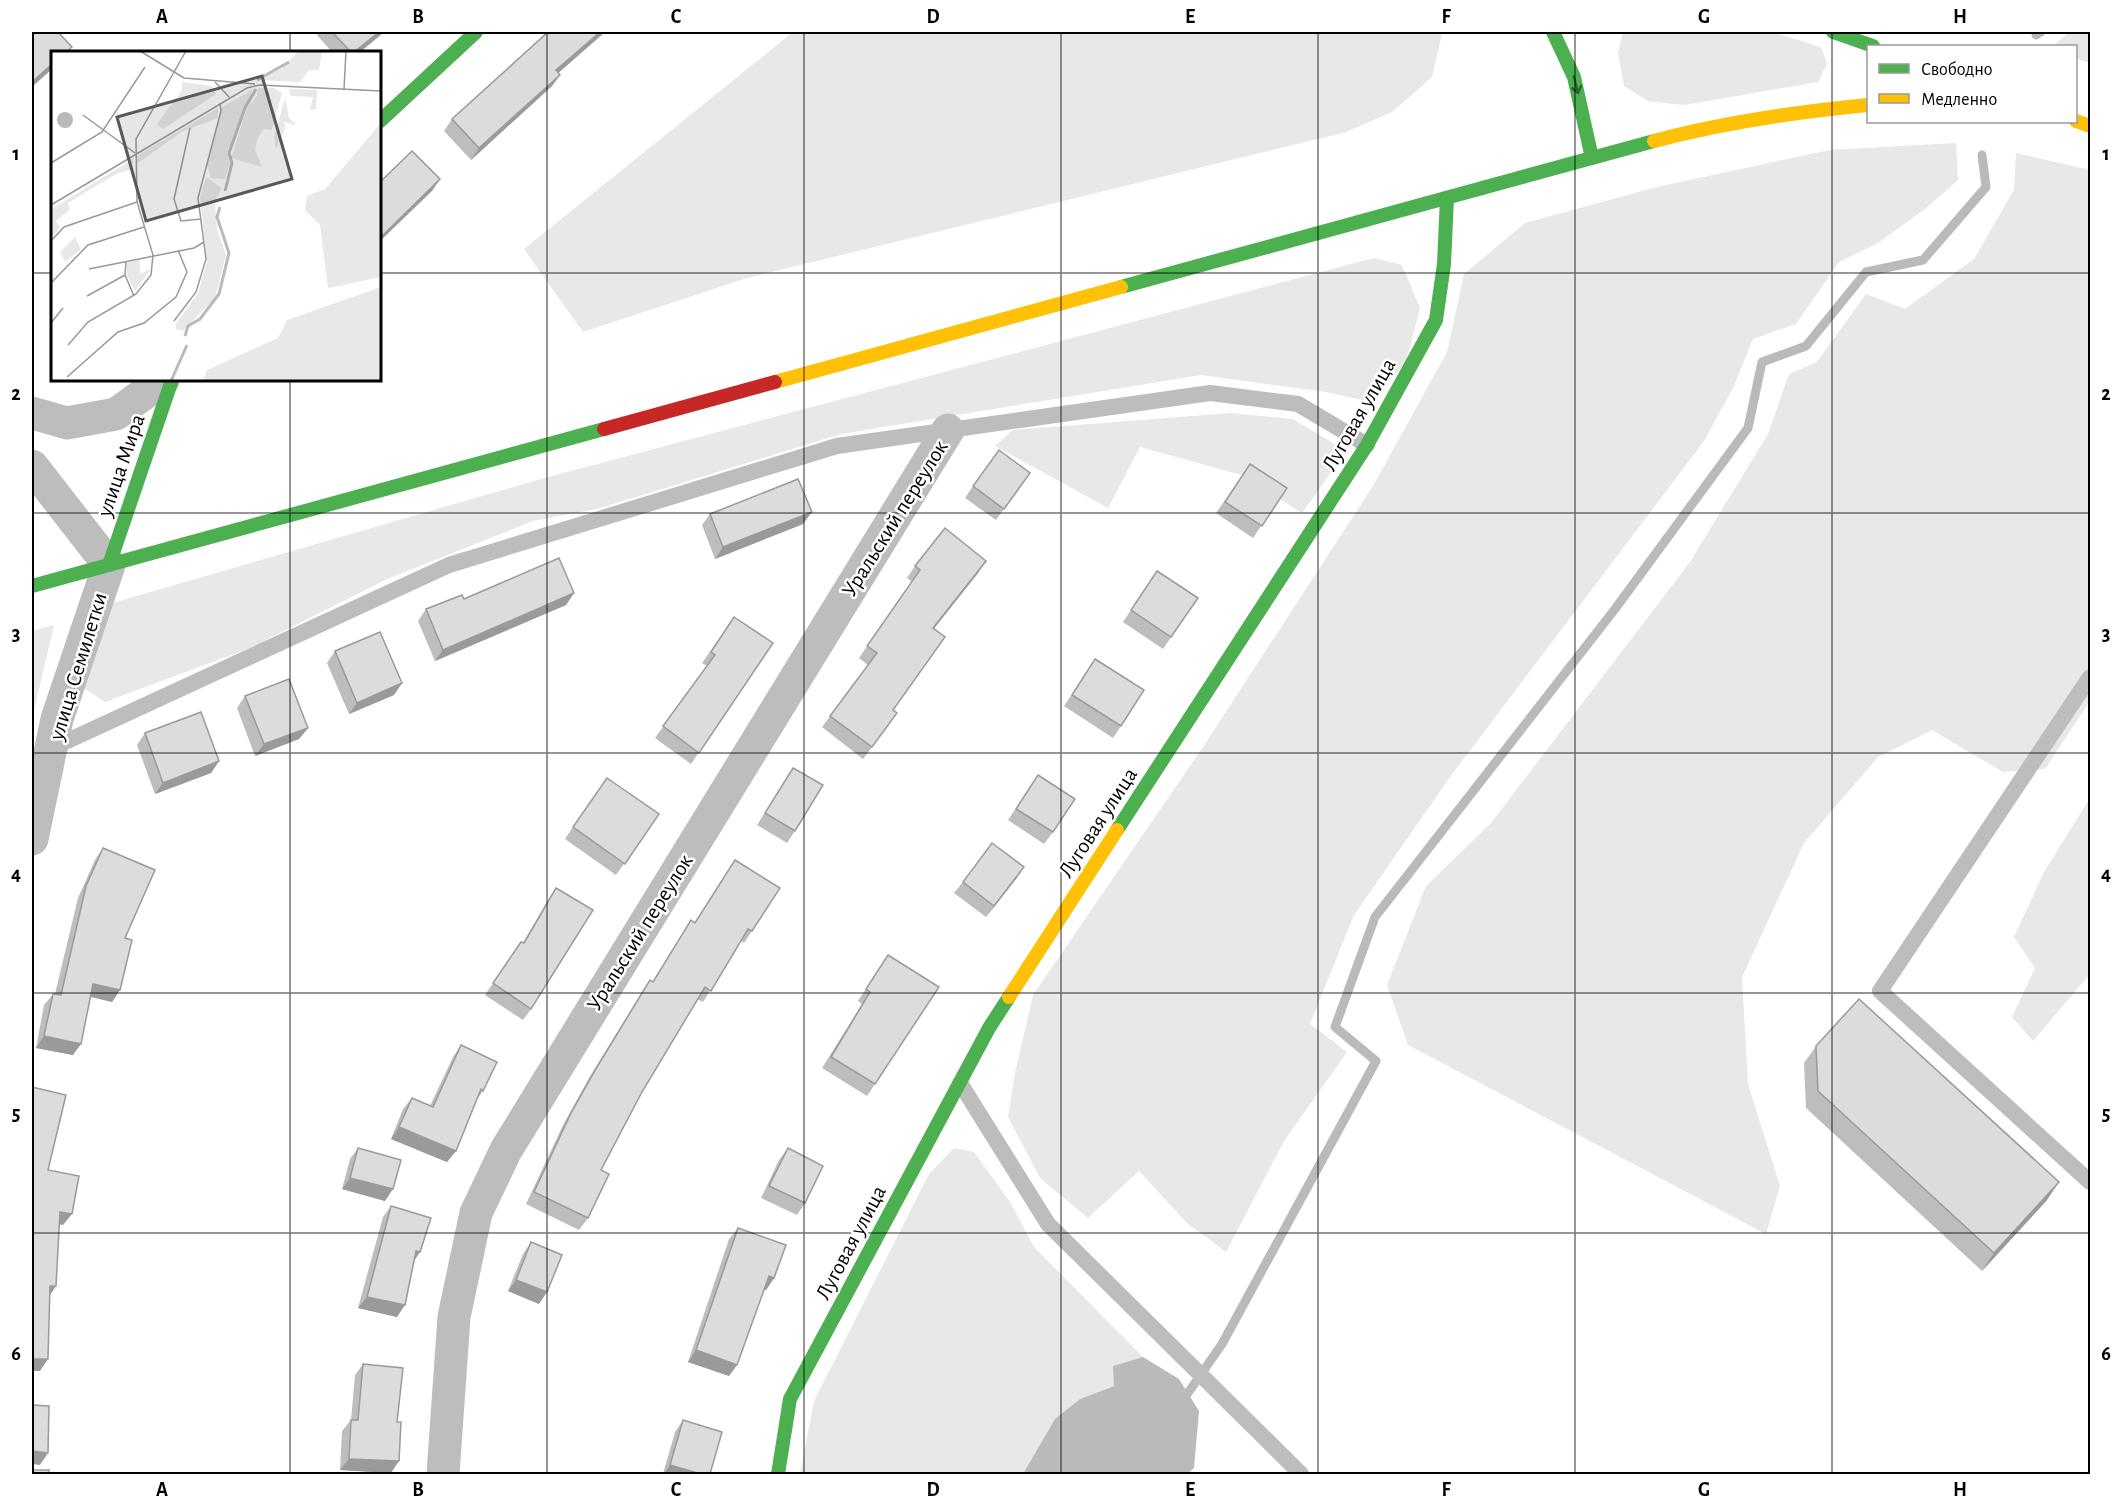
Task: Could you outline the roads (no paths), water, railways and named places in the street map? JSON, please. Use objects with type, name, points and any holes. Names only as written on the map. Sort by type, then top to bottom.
[{"type":"street","points":[[381,121],[476,32]]},
{"type":"street","points":[[1553,32],[1574,77],[1592,158]]},
{"type":"street","points":[[1833,32],[1870,45]]},
{"type":"street","points":[[32,586],[1710,126],[1792,112],[1867,105]]},
{"type":"street","name":"Луговая улица","points":[[778,1474],[790,1399],[989,1028],[1367,445],[1436,321],[1444,264],[1447,198]]},
{"type":"street","points":[[32,413],[67,423],[116,414],[162,381]]},
{"type":"street","name":"улица Мира","points":[[109,565],[172,381]]},
{"type":"street","name":"Уральский переулок","points":[[443,1474],[454,1317],[476,1213],[506,1150],[948,430]]},
{"type":"street","points":[[32,466],[109,565]]},
{"type":"street","name":"улица Семилетки","points":[[32,839],[57,719],[109,565]]},
{"type":"lane","points":[[51,749],[448,566],[837,446],[1210,393],[1298,404],[1367,445]]},
{"type":"lane","points":[[2091,677],[1880,991],[2091,1182]]},
{"type":"lane","points":[[960,1083],[1048,1224],[1300,1474]]},
{"type":"waterway","points":[[2036,35],[2041,32]]},
{"type":"waterway","points":[[1181,1403],[1222,1344],[1376,1061],[1335,1027],[1375,917],[1615,609],[1748,428],[1762,362],[1806,346],[1866,272],[1923,260],[1986,187],[1982,155]]}]
